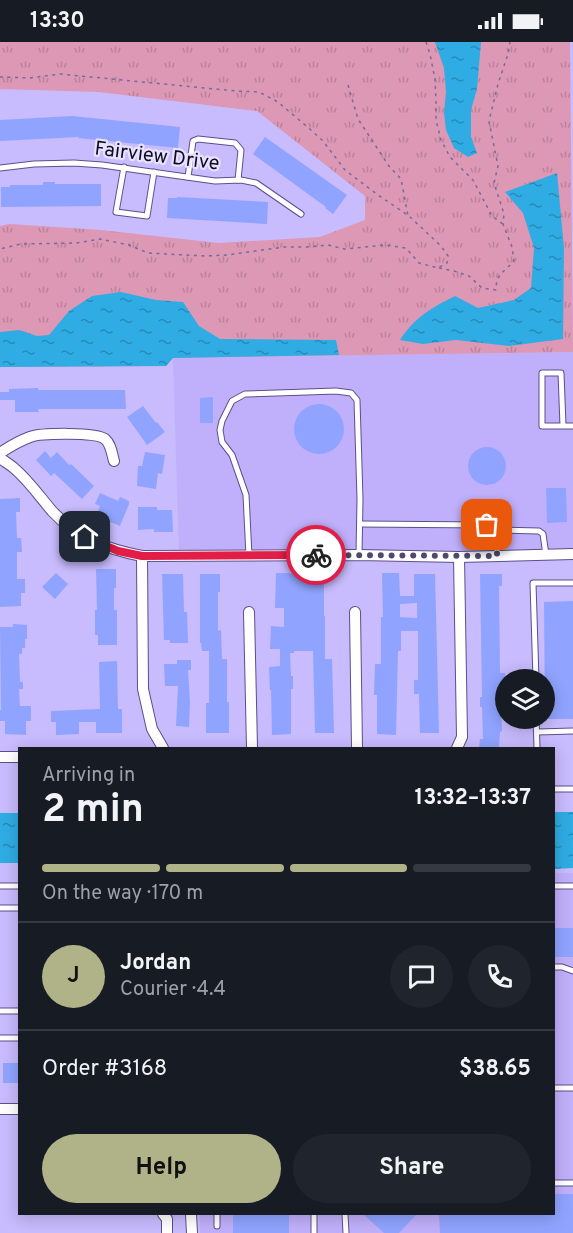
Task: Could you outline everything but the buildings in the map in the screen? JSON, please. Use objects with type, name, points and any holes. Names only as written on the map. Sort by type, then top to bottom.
[{"type":"street","points":[[0,453],[31,437],[91,435],[103,437],[109,443],[114,461]]},
{"type":"street","points":[[0,458],[14,468],[54,513],[74,531],[118,551],[142,556],[573,554]]},
{"type":"street","points":[[142,556],[143,689],[152,729],[162,747]]},
{"type":"street","points":[[457,747],[462,737],[459,556]]},
{"type":"street","points":[[249,612],[252,747]]},
{"type":"street","points":[[355,612],[357,747]]},
{"type":"street","points":[[0,757],[18,757]]},
{"type":"street","points":[[0,1109],[18,1109]]},
{"type":"street","points":[[164,1215],[167,1219],[167,1233]]},
{"type":"street","points":[[191,1215],[192,1233]]},
{"type":"lane","points":[[188,177],[193,141],[198,139],[235,142],[239,146],[241,150],[238,180]]},
{"type":"lane","name":"Fairview Drive","points":[[0,168],[74,163],[124,167],[215,181],[238,180],[256,183],[301,214]]},
{"type":"lane","points":[[124,167],[116,212],[147,216],[154,172]]},
{"type":"lane","points":[[563,426],[561,373],[542,373],[542,426],[563,426],[573,426]]},
{"type":"lane","points":[[249,555],[246,495],[232,454],[222,442],[220,430],[232,401],[245,394],[336,391],[351,393],[357,400],[360,465],[359,555]]},
{"type":"lane","points":[[360,525],[487,525],[497,530],[539,531],[543,534],[546,555]]},
{"type":"lane","points":[[497,530],[497,556]]},
{"type":"lane","points":[[536,669],[533,583],[573,583]]},
{"type":"lane","points":[[537,729],[537,747]]},
{"type":"lane","points":[[537,732],[573,731]]},
{"type":"lane","points":[[555,789],[573,789]]},
{"type":"lane","points":[[0,886],[18,886]]},
{"type":"lane","points":[[555,886],[573,886]]},
{"type":"lane","points":[[0,908],[18,908]]},
{"type":"lane","points":[[555,967],[573,971]]},
{"type":"lane","points":[[0,1011],[18,1011]]},
{"type":"lane","points":[[0,1038],[18,1038]]},
{"type":"lane","points":[[555,1088],[573,1088]]},
{"type":"lane","points":[[555,1183],[573,1183]]},
{"type":"lane","points":[[217,1215],[217,1226]]},
{"type":"lane","points":[[314,1215],[314,1233]]},
{"type":"lane","points":[[345,1215],[346,1233]]},
{"type":"path","points":[[426,42],[435,79],[436,120],[441,140],[450,157],[473,180],[492,216],[503,224]]},
{"type":"path","points":[[438,268],[462,273],[482,288],[496,290],[496,282],[500,274],[508,269],[514,260],[512,247],[503,224],[504,214],[494,183],[498,166],[489,121],[510,42]]},
{"type":"path","points":[[348,85],[358,119],[388,166],[401,179],[408,216]]},
{"type":"shaded area","points":[[573,352],[573,554],[179,556],[173,358]]},
{"type":"shaded area","points":[[555,873],[573,873],[573,1233],[200,1233],[200,1215],[555,1215]]},
{"type":"green space","points":[[0,42],[570,42],[573,352],[173,358],[166,366],[0,367],[0,226],[9,224],[101,230],[219,243],[320,237],[365,220],[365,196],[257,111],[99,92],[0,89]]},
{"type":"water","points":[[435,42],[481,42],[477,89],[471,110],[471,137],[477,153],[468,157],[454,148],[446,130],[444,68]]},
{"type":"water","points":[[557,173],[564,248],[563,339],[509,346],[456,340],[423,344],[400,340],[424,314],[455,296],[478,308],[514,300],[531,288],[534,248],[523,213],[505,192]]},
{"type":"water","points":[[121,292],[156,300],[183,302],[199,326],[220,339],[336,340],[339,355],[173,358],[166,366],[0,367],[0,332],[19,330],[37,336],[49,335],[69,311],[92,296]]},
{"type":"water","points":[[555,812],[573,812],[573,868],[555,869]]},
{"type":"water","points":[[0,813],[18,813],[18,863],[0,863]]},
{"type":"way so far","points":[[316,555],[497,556],[497,530],[487,525]]},
{"type":"route","points":[[85,537],[118,551],[142,556],[316,555]]}]
